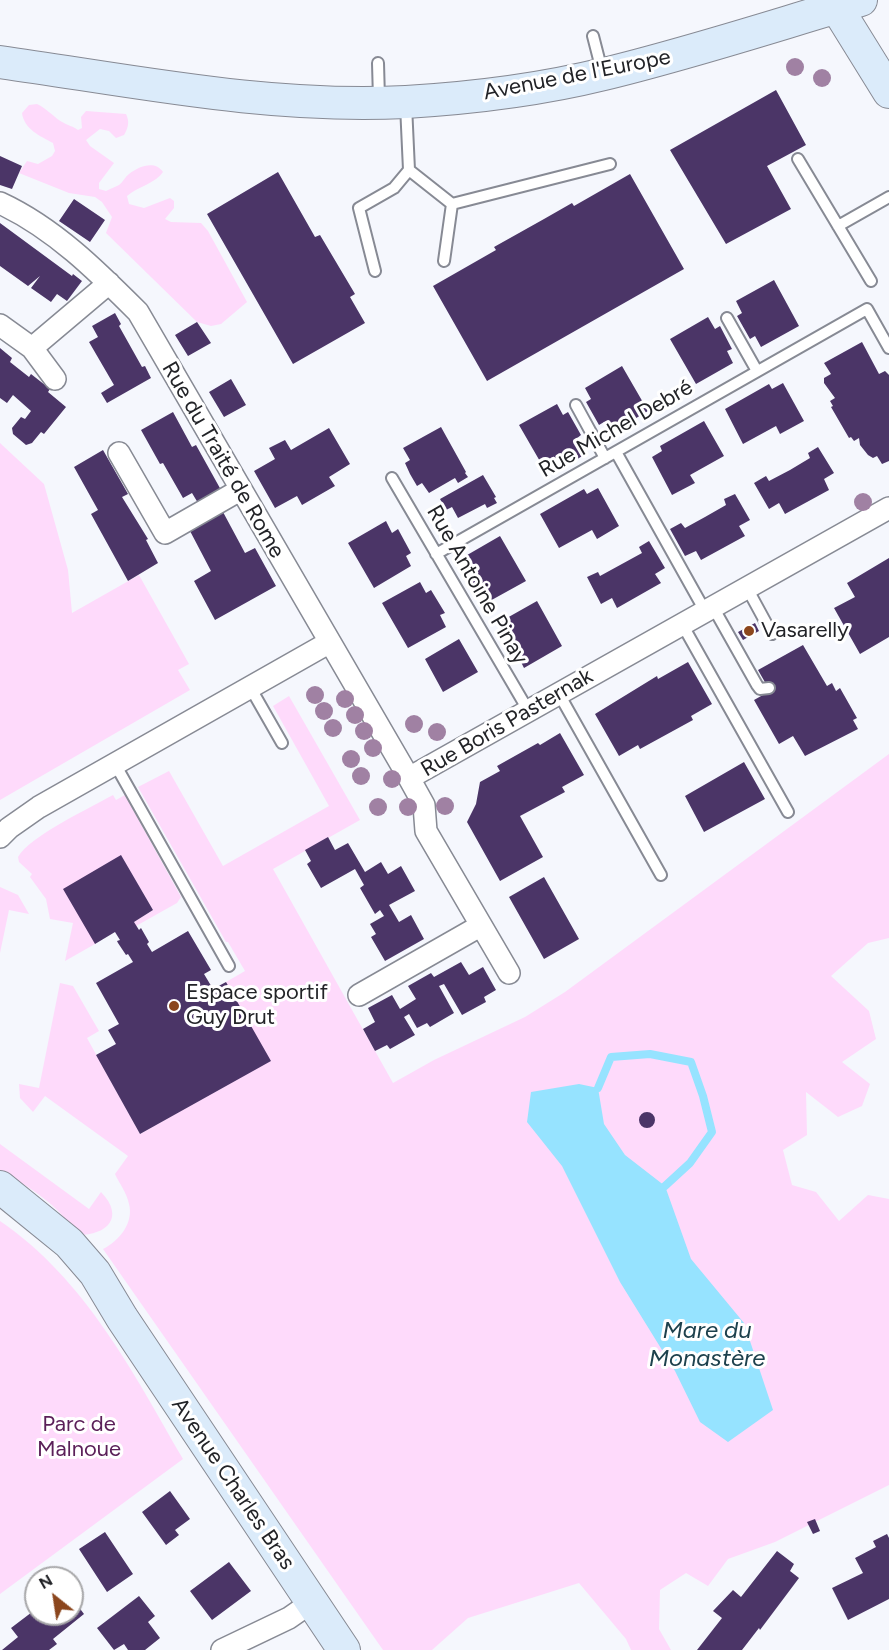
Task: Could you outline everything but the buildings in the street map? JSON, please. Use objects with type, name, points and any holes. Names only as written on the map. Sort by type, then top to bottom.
[{"type":"street","name":"Avenue de l'Europe","points":[[0,62],[254,97],[302,101],[392,102],[501,93],[602,74],[682,53],[843,2]]},
{"type":"street","points":[[843,2],[889,92]]},
{"type":"street","name":"Rue du Traité de Rome","points":[[0,203],[16,211],[76,253],[138,312],[330,642]]},
{"type":"street","points":[[32,348],[109,283]]},
{"type":"street","points":[[0,325],[32,348],[55,379]]},
{"type":"street","points":[[119,453],[165,532],[240,490]]},
{"type":"street","name":"Rue Boris Pasternak","points":[[330,642],[409,778],[889,508]]},
{"type":"street","points":[[0,837],[39,807],[330,642]]},
{"type":"street","points":[[409,778],[424,805],[426,831],[509,974]]},
{"type":"street","points":[[359,995],[480,926]]},
{"type":"street","name":"Avenue Charles Bras","points":[[0,1187],[69,1243],[95,1273],[122,1318],[344,1650]]},
{"type":"street","name":"Avenue Charles Bras","points":[[0,1206],[35,1231],[122,1318]]},
{"type":"street","points":[[222,1650],[289,1618],[312,1602]]},
{"type":"lane","points":[[593,36],[602,74]]},
{"type":"lane","points":[[378,63],[392,102],[409,170],[452,204]]},
{"type":"lane","points":[[798,159],[871,281]]},
{"type":"lane","points":[[452,204],[610,164]]},
{"type":"lane","points":[[375,271],[359,208],[394,188],[409,170]]},
{"type":"lane","points":[[838,226],[889,197]]},
{"type":"lane","points":[[444,261],[452,204]]},
{"type":"lane","name":"Rue Michel Debré","points":[[436,554],[867,309],[889,348]]},
{"type":"lane","points":[[727,318],[757,371]]},
{"type":"lane","points":[[576,405],[605,458]]},
{"type":"lane","points":[[616,452],[757,685],[760,689],[769,688]]},
{"type":"lane","name":"Rue Antoine Pinay","points":[[392,478],[528,710]]},
{"type":"lane","points":[[747,588],[772,634]]},
{"type":"lane","points":[[682,624],[788,812]]},
{"type":"lane","points":[[250,687],[282,743]]},
{"type":"lane","points":[[558,694],[661,875]]},
{"type":"lane","points":[[115,764],[229,966]]},
{"type":"green space","points":[[37,104],[60,121],[78,130],[82,128],[81,117],[86,111],[126,114],[128,125],[124,135],[116,138],[109,131],[100,129],[86,140],[90,146],[114,163],[99,183],[99,189],[106,191],[119,185],[129,174],[142,167],[151,165],[160,168],[163,172],[160,176],[127,196],[129,204],[144,208],[170,198],[174,201],[174,208],[165,219],[171,222],[201,223],[208,231],[247,302],[221,324],[211,326],[197,322],[106,233],[112,217],[102,202],[95,197],[69,193],[19,173],[27,161],[38,164],[52,156],[55,151],[53,143],[33,131],[23,119],[22,113],[29,105]]},
{"type":"green space","points":[[0,443],[44,484],[68,570],[72,613],[139,575],[189,664],[178,670],[190,690],[0,800]]},
{"type":"green space","points":[[289,696],[360,820],[273,869],[393,1083],[434,1060],[525,1017],[565,992],[889,754],[889,938],[868,943],[831,976],[869,1011],[876,1039],[842,1062],[870,1084],[862,1106],[838,1117],[806,1092],[807,1135],[783,1150],[792,1185],[816,1192],[839,1221],[868,1195],[889,1199],[889,1485],[775,1542],[728,1559],[708,1586],[686,1573],[660,1590],[659,1629],[671,1650],[631,1650],[626,1639],[579,1583],[468,1618],[432,1650],[383,1650],[103,1249],[120,1236],[129,1218],[128,1200],[115,1174],[128,1156],[45,1096],[33,1112],[20,1098],[19,1084],[39,1088],[60,983],[73,986],[99,1031],[87,1038],[140,1134],[270,1061],[226,982],[245,971],[226,942],[138,787],[169,771],[223,866],[329,806],[273,706]]},
{"type":"green space","points":[[113,795],[116,800],[125,795],[181,897],[177,903],[136,926],[134,922],[153,910],[121,856],[95,944],[65,961],[73,923],[50,919],[46,899],[30,877],[32,874],[19,862],[18,857],[47,832]]},
{"type":"green space","points":[[0,887],[18,895],[29,914],[9,910],[0,953]]},
{"type":"green space","points":[[0,1144],[89,1209],[101,1192],[112,1210],[109,1224],[104,1229],[87,1235],[76,1235],[61,1214],[52,1206],[33,1190],[0,1170]]},
{"type":"green space","name":"Parc de Malnoue","points":[[0,1221],[30,1244],[82,1299],[126,1361],[183,1459],[38,1566],[24,1566],[24,1576],[0,1594]]},
{"type":"water","name":"Mare du Monastère","points":[[579,1084],[598,1088],[604,1124],[625,1155],[665,1186],[691,1259],[744,1323],[773,1410],[728,1442],[700,1422],[675,1371],[620,1282],[562,1166],[527,1122],[531,1092]]},
{"type":"waterway","points":[[598,1088],[611,1057],[650,1054],[691,1062],[712,1132],[690,1163],[665,1186]]},
{"type":"place","name":"Vasarelly","points":[[749,631]]},
{"type":"place","name":"Espace sportif Guy Drut","points":[[174,1006]]}]
